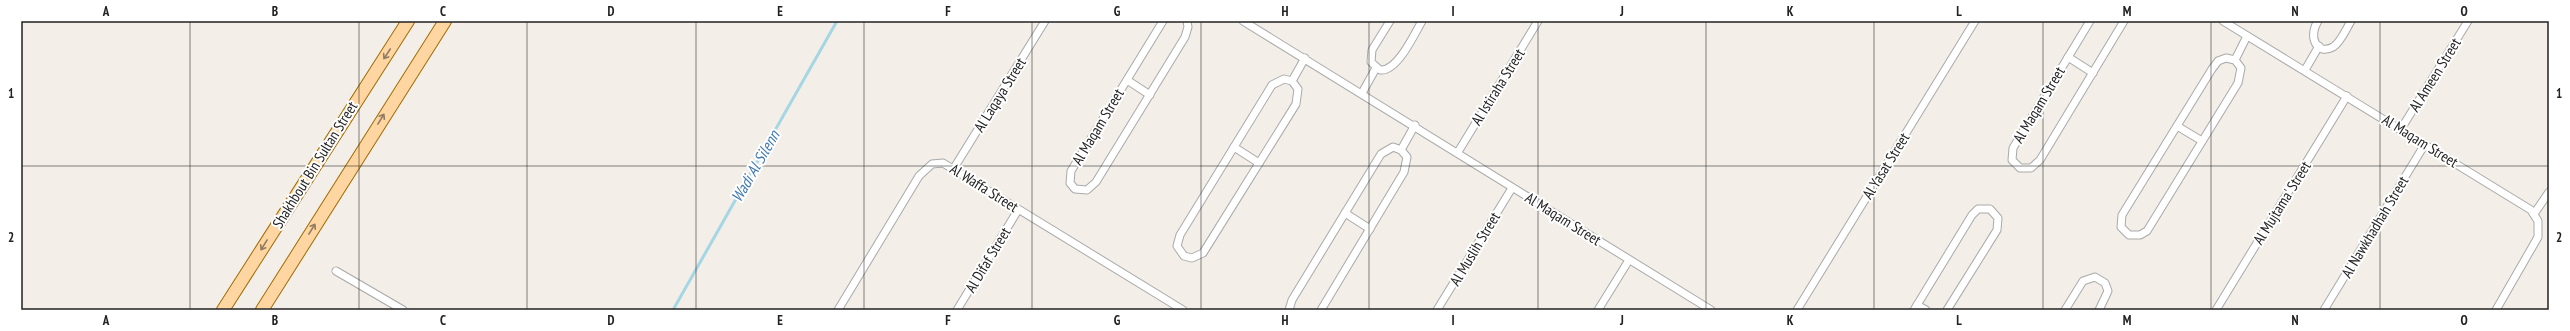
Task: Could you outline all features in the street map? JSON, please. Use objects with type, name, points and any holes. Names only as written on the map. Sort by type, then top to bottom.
[{"type":"main road","name":"Shakhbout Bin Sultan Street","points":[[223,310],[408,21]]},
{"type":"main road","points":[[262,310],[445,21]]},
{"type":"street","name":"Al Laqaya Street","points":[[954,168],[1045,21]]},
{"type":"street","name":"Al Maqam Street","points":[[1163,21],[1071,171],[1070,183],[1075,189],[1087,190],[1096,182],[1185,37],[1188,28],[1187,21]]},
{"type":"street","name":"Al Maqam Street","points":[[1243,21],[1252,23],[1305,58],[1458,152],[1512,188],[1711,310]]},
{"type":"street","points":[[1390,21],[1370,54],[1371,62],[1376,68],[1387,70],[1396,64],[1422,21]]},
{"type":"street","name":"Al Istiraha Street","points":[[1458,152],[1538,21]]},
{"type":"street","name":"Al Yasat Street","points":[[1797,310],[1975,21]]},
{"type":"street","name":"Al Maqam Street","points":[[2090,21],[2013,148],[2011,157],[2017,166],[2027,169],[2037,164],[2124,21]]},
{"type":"street","name":"Al Maqam Street","points":[[2223,21],[2401,129],[2526,207],[2534,214]]},
{"type":"street","points":[[2318,21],[2312,35],[2319,46],[2327,48],[2334,46],[2351,21]]},
{"type":"street","name":"Al Ameen Street","points":[[2401,129],[2468,21]]},
{"type":"street","points":[[2235,60],[2246,36]]},
{"type":"street","points":[[2305,70],[2319,46]]},
{"type":"street","name":"Al Maqam Street","points":[[2068,57],[2093,73]]},
{"type":"street","points":[[1292,81],[1305,58]]},
{"type":"street","points":[[2226,58],[2235,60],[2241,68],[2240,78],[2202,141],[2147,231],[2137,236],[2129,235],[2122,227],[2122,215],[2177,126],[2218,61],[2226,58]]},
{"type":"street","points":[[1362,93],[1376,68]]},
{"type":"street","name":"Al Maqam Street","points":[[1126,80],[1150,94]]},
{"type":"street","points":[[1279,80],[1292,81],[1298,89],[1298,98],[1259,163],[1202,253],[1192,258],[1184,256],[1179,250],[1178,238],[1234,147],[1272,85],[1279,80]]},
{"type":"street","name":"Al Mujtama' Street","points":[[2216,310],[2347,96]]},
{"type":"street","points":[[1401,150],[1415,125]]},
{"type":"street","points":[[2177,126],[2202,141]]},
{"type":"street","name":"Al Nawkhadhah Street","points":[[2324,310],[2425,144]]},
{"type":"street","points":[[1234,147],[1259,163]]},
{"type":"street","points":[[1289,310],[1292,300],[1381,154],[1393,147],[1401,150],[1407,157],[1406,167],[1321,310]]},
{"type":"street","name":"Al Waffa Street","points":[[838,310],[923,171],[937,163],[943,163],[954,168],[1018,210],[1183,310]]},
{"type":"street","name":"Al Muslih Street","points":[[1437,310],[1512,188]]},
{"type":"street","points":[[2496,310],[2538,237],[2539,229],[2534,214],[2549,192]]},
{"type":"street","points":[[1926,310],[1916,307],[1972,215],[1982,208],[1990,209],[1998,218],[1997,230],[1947,310]]},
{"type":"street","name":"Al Difaf Street","points":[[957,310],[1018,210]]},
{"type":"street","points":[[1345,213],[1370,228]]},
{"type":"street","points":[[1598,310],[1629,260]]},
{"type":"street","points":[[336,271],[403,310]]},
{"type":"street","points":[[2065,310],[2083,281],[2095,277],[2105,283],[2108,291],[2099,310]]},
{"type":"waterway","name":"Wadi Al Silenn","points":[[673,310],[837,21]]}]
